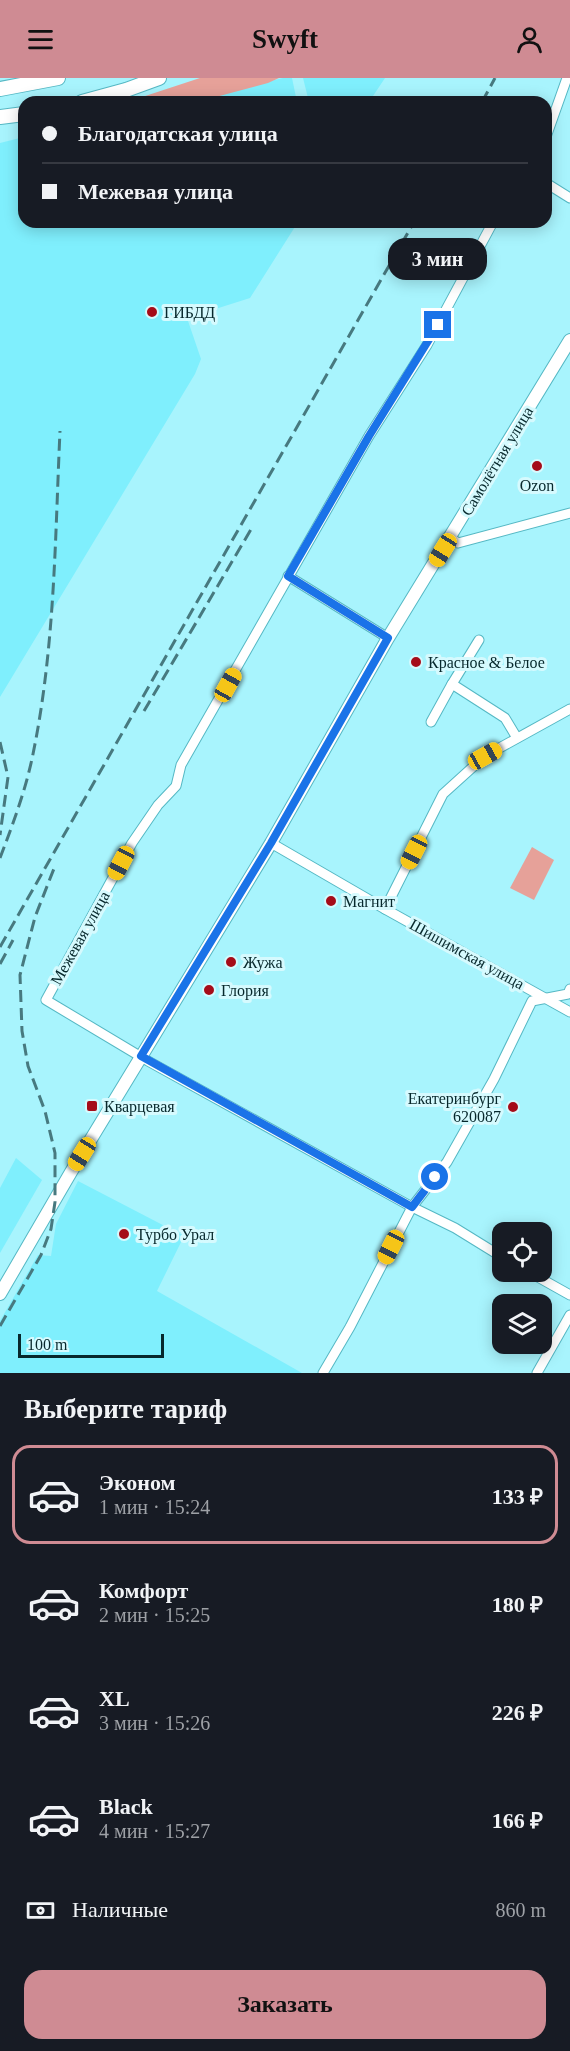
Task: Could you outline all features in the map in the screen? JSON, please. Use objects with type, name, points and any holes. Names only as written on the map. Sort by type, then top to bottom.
[{"type":"main road","points":[[0,90],[58,78]]},
{"type":"main road","points":[[101,96],[159,78]]},
{"type":"main road","points":[[0,117],[18,115]]},
{"type":"main road","name":"Самолётная улица","points":[[0,1294],[271,843],[388,638],[570,340]]},
{"type":"street","points":[[552,120],[567,78]]},
{"type":"street","points":[[552,187],[570,198]]},
{"type":"street","name":"Межевая улица","points":[[141,1056],[46,1000],[132,843],[158,805],[176,786],[181,765],[369,436],[427,345],[490,228]]},
{"type":"street","points":[[451,538],[458,543],[570,513]]},
{"type":"street","points":[[288,576],[388,638]]},
{"type":"street","points":[[431,722],[480,640]]},
{"type":"street","points":[[452,684],[505,718],[518,738]]},
{"type":"street","points":[[385,909],[443,794],[485,756],[570,709]]},
{"type":"street","name":"Шишимская улица","points":[[271,843],[570,1012]]},
{"type":"street","points":[[323,1373],[350,1327],[412,1207],[447,1162],[494,1079],[532,1001],[568,994],[570,989]]},
{"type":"street","points":[[141,1056],[412,1207],[455,1228],[492,1251]]},
{"type":"street","points":[[547,1282],[570,1295]]},
{"type":"street","points":[[537,1373],[570,1315]]},
{"type":"shaded area","points":[[200,78],[279,78],[219,96],[145,96]]},
{"type":"shaded area","points":[[283,78],[292,78],[296,96],[204,96]]},
{"type":"shaded area","points":[[303,78],[385,78],[373,96],[308,96]]},
{"type":"shaded area","points":[[18,138],[18,228],[294,228],[250,298],[187,318],[201,359],[195,374],[0,697],[0,143]]},
{"type":"shaded area","points":[[532,847],[554,860],[534,900],[510,888]]},
{"type":"shaded area","points":[[16,1158],[42,1180],[0,1253],[0,1188]]},
{"type":"shaded area","points":[[78,1181],[184,1236],[157,1291],[302,1373],[0,1373],[0,1321],[38,1255],[51,1256],[56,1224]]},
{"type":"railway","points":[[485,96],[495,78]]},
{"type":"railway","points":[[0,947],[411,228]]},
{"type":"railway","points":[[0,858],[27,780],[46,674],[53,593],[60,431]]},
{"type":"railway","points":[[144,711],[253,526]]},
{"type":"railway","points":[[0,742],[8,777],[0,835]]},
{"type":"railway","points":[[0,1326],[41,1255],[51,1229],[55,1202],[55,1153],[45,1111],[28,1066],[22,1031],[20,975],[35,917],[55,866]]},
{"type":"railway","points":[[0,964],[13,940]]},
{"type":"place","name":"ГИБДД","points":[[152,312]]},
{"type":"place","name":"Ozon","points":[[537,466]]},
{"type":"place","name":"Красное & Белое","points":[[416,662]]},
{"type":"place","name":"Магнит","points":[[331,901]]},
{"type":"place","name":"Жужа","points":[[231,962]]},
{"type":"place","name":"Глория","points":[[209,990]]},
{"type":"place","name":"Кварцевая","points":[[92,1106]]},
{"type":"place","name":"Екатеринбург 620087","points":[[513,1107]]},
{"type":"place","name":"Турбо Урал","points":[[124,1234]]},
{"type":"route","points":[[435,1177],[412,1207],[141,1056],[271,843],[388,638],[288,576],[369,436],[438,325]]}]
